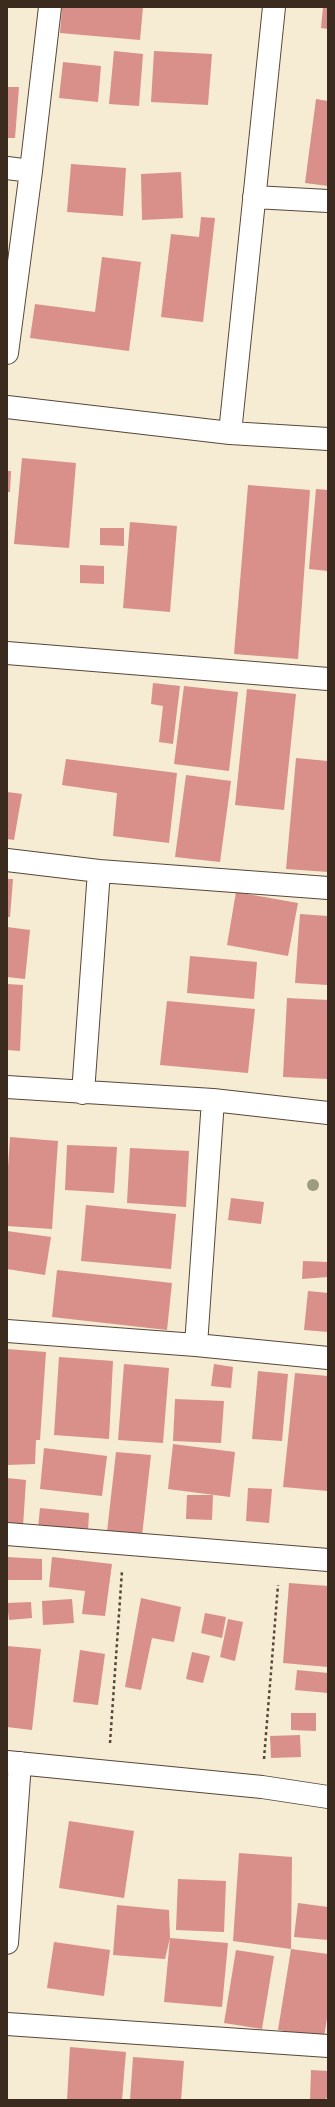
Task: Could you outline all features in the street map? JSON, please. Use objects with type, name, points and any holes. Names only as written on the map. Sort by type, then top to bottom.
[{"type":"street","points":[[7,353],[31,171],[50,7]]},
{"type":"street","points":[[230,433],[274,7]]},
{"type":"street","points":[[7,168],[31,171]]},
{"type":"street","points":[[254,197],[328,201]]},
{"type":"street","points":[[7,407],[230,433],[328,439]]},
{"type":"street","points":[[7,653],[328,679]]},
{"type":"street","points":[[7,860],[99,871],[328,888]]},
{"type":"street","points":[[83,1093],[99,871]]},
{"type":"street","points":[[7,1087],[83,1093],[213,1100],[328,1113]]},
{"type":"street","points":[[196,1345],[213,1100]]},
{"type":"street","points":[[7,1331],[196,1345],[328,1358]]},
{"type":"street","points":[[7,1534],[328,1560]]},
{"type":"street","points":[[7,1943],[13,1763],[262,1787],[328,1797]]},
{"type":"street","points":[[7,2024],[328,2046]]},
{"type":"path","points":[[108,1772],[124,1544]]},
{"type":"path","points":[[262,1787],[280,1557]]},
{"type":"building","points":[[62,7],[143,7],[140,40],[60,33]]},
{"type":"building","points":[[323,7],[328,7],[328,29],[321,28]]},
{"type":"building","points":[[114,51],[143,54],[139,106],[109,104]]},
{"type":"building","points":[[154,51],[212,54],[208,105],[151,102]]},
{"type":"building","points":[[63,62],[101,66],[98,102],[59,98]]},
{"type":"building","points":[[7,87],[19,87],[15,138],[7,138]]},
{"type":"building","points":[[316,99],[328,101],[328,186],[305,183]]},
{"type":"building","points":[[71,164],[126,168],[123,216],[67,212]]},
{"type":"building","points":[[181,172],[183,218],[142,220],[141,174]]},
{"type":"building","points":[[201,217],[215,218],[203,322],[161,317],[171,234],[199,237]]},
{"type":"building","points":[[102,257],[141,262],[129,351],[30,338],[35,304],[95,312]]},
{"type":"building","points":[[22,458],[76,463],[69,548],[14,544]]},
{"type":"building","points":[[7,471],[11,471],[10,492],[7,492]]},
{"type":"building","points":[[248,485],[310,490],[298,659],[234,654]]},
{"type":"building","points":[[316,489],[328,490],[328,571],[309,569]]},
{"type":"building","points":[[130,522],[177,526],[170,612],[123,608]]},
{"type":"building","points":[[100,528],[124,528],[124,546],[100,545]]},
{"type":"building","points":[[80,565],[104,566],[104,584],[80,583]]},
{"type":"building","points":[[153,683],[180,686],[173,744],[159,742],[163,706],[151,704]]},
{"type":"building","points":[[184,686],[238,692],[229,771],[174,764]]},
{"type":"building","points":[[247,689],[296,694],[284,810],[235,805]]},
{"type":"building","points":[[296,758],[328,761],[328,872],[286,869]]},
{"type":"building","points":[[66,759],[177,773],[169,843],[113,836],[117,793],[62,785]]},
{"type":"building","points":[[186,775],[231,781],[220,862],[175,857]]},
{"type":"building","points":[[7,792],[22,794],[14,840],[7,839]]},
{"type":"building","points":[[7,879],[13,879],[10,917],[7,917]]},
{"type":"building","points":[[236,892],[298,903],[288,956],[227,945]]},
{"type":"building","points":[[300,914],[328,916],[328,985],[295,983]]},
{"type":"building","points":[[7,927],[30,930],[25,979],[7,977]]},
{"type":"building","points":[[190,956],[257,962],[254,999],[187,993]]},
{"type":"building","points":[[7,984],[23,985],[20,1051],[7,1050]]},
{"type":"building","points":[[287,998],[328,1000],[328,1079],[283,1077]]},
{"type":"building","points":[[167,1001],[255,1009],[248,1073],[160,1065]]},
{"type":"building","points":[[10,1137],[58,1141],[52,1229],[7,1226],[7,1183]]},
{"type":"building","points":[[67,1145],[117,1147],[114,1193],[65,1190]]},
{"type":"building","points":[[130,1148],[189,1151],[186,1207],[127,1203]]},
{"type":"building","points":[[231,1198],[264,1202],[261,1224],[228,1220]]},
{"type":"building","points":[[86,1205],[176,1214],[171,1269],[81,1261]]},
{"type":"building","points":[[7,1231],[51,1237],[45,1275],[7,1269]]},
{"type":"building","points":[[303,1261],[328,1262],[328,1277],[302,1279]]},
{"type":"building","points":[[57,1270],[172,1283],[167,1330],[52,1317]]},
{"type":"building","points":[[308,1291],[328,1293],[328,1332],[304,1330]]},
{"type":"building","points":[[7,1349],[46,1352],[40,1440],[36,1440],[35,1464],[7,1465]]},
{"type":"building","points":[[59,1357],[113,1361],[109,1439],[54,1435]]},
{"type":"building","points":[[124,1364],[169,1368],[163,1443],[118,1440]]},
{"type":"building","points":[[214,1364],[233,1367],[231,1388],[211,1386]]},
{"type":"building","points":[[258,1371],[288,1374],[282,1441],[252,1439]]},
{"type":"building","points":[[295,1373],[328,1376],[328,1491],[283,1487]]},
{"type":"building","points":[[175,1399],[224,1401],[221,1443],[173,1441]]},
{"type":"building","points":[[173,1444],[235,1452],[230,1497],[168,1489]]},
{"type":"building","points":[[44,1448],[107,1456],[102,1496],[40,1489]]},
{"type":"building","points":[[116,1452],[151,1455],[142,1536],[107,1532]]},
{"type":"building","points":[[7,1478],[26,1480],[23,1527],[7,1526]]},
{"type":"building","points":[[248,1488],[272,1489],[269,1523],[246,1521]]},
{"type":"building","points":[[187,1495],[213,1495],[212,1520],[186,1519]]},
{"type":"building","points":[[40,1508],[89,1513],[88,1532],[38,1528]]},
{"type":"building","points":[[7,1557],[42,1559],[42,1580],[7,1580]]},
{"type":"building","points":[[52,1557],[112,1564],[105,1616],[82,1614],[85,1591],[49,1587]]},
{"type":"building","points":[[289,1583],[328,1586],[328,1667],[283,1663]]},
{"type":"building","points":[[141,1598],[181,1607],[174,1642],[152,1638],[141,1690],[125,1687]]},
{"type":"building","points":[[72,1599],[74,1623],[43,1625],[42,1601]]},
{"type":"building","points":[[31,1602],[32,1618],[9,1620],[7,1603]]},
{"type":"building","points":[[205,1613],[226,1617],[222,1638],[201,1633]]},
{"type":"building","points":[[228,1619],[243,1622],[235,1661],[220,1657]]},
{"type":"building","points":[[7,1646],[41,1649],[32,1730],[7,1727]]},
{"type":"building","points":[[80,1650],[105,1654],[98,1705],[73,1702]]},
{"type":"building","points":[[192,1652],[210,1656],[203,1683],[186,1679]]},
{"type":"building","points":[[297,1670],[328,1673],[328,1693],[295,1690]]},
{"type":"building","points":[[291,1713],[316,1713],[316,1731],[291,1730]]},
{"type":"building","points":[[300,1735],[301,1757],[271,1758],[270,1736]]},
{"type":"building","points":[[69,1821],[134,1831],[124,1898],[59,1888]]},
{"type":"building","points":[[239,1853],[292,1857],[291,1949],[233,1941]]},
{"type":"building","points":[[178,1879],[226,1881],[224,1932],[176,1930]]},
{"type":"building","points":[[298,1903],[328,1907],[328,1940],[294,1937]]},
{"type":"building","points":[[117,1905],[169,1910],[170,1938],[165,1959],[113,1955]]},
{"type":"building","points":[[170,1938],[228,1943],[222,2007],[164,2002]]},
{"type":"building","points":[[54,1942],[110,1950],[104,1996],[47,1988]]},
{"type":"building","points":[[291,1949],[328,1954],[328,2012],[324,2037],[278,2030]]},
{"type":"building","points":[[236,1950],[274,1956],[262,2029],[224,2023]]},
{"type":"building","points":[[70,2047],[126,2052],[122,2100],[67,2100]]},
{"type":"building","points":[[133,2057],[184,2061],[181,2100],[130,2100]]},
{"type":"building","points":[[311,2070],[328,2071],[328,2097],[324,2100],[310,2100]]}]
